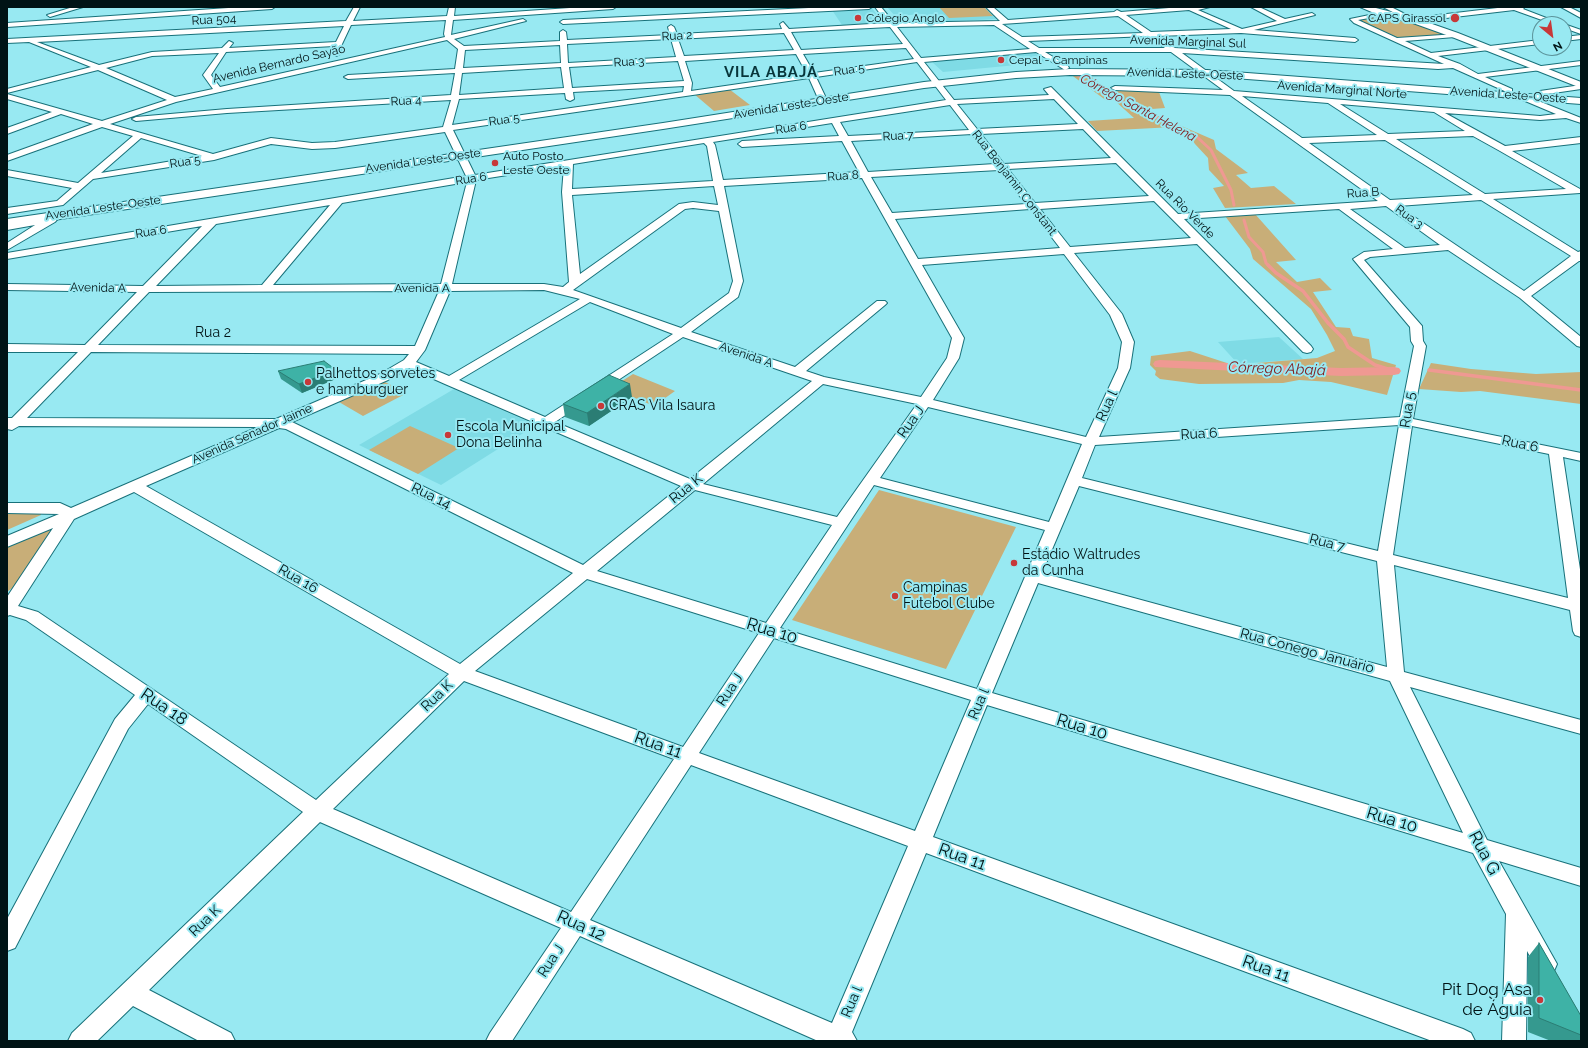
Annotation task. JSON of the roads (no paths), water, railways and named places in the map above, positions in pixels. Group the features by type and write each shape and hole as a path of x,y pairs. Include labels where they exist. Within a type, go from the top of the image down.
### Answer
{"main road":[{"path":"1364,7 1385,11 1455,35 1581,86"},
{"name":"Avenida Leste-Oeste","path":"461,152 821,96 934,81 1065,68 1204,71 1581,96"},
{"name":"Avenida Leste-Oeste","path":"7,216 56,212 934,81 1016,75 1070,72 1204,71 1581,101"},
{"name":"Avenida Leste-Oeste","path":"7,223 56,212"}],"street":[{"path":"7,26 80,7"},
{"path":"165,14 169,7"},
{"path":"16,24 272,7"},
{"path":"340,62 335,59 338,44 350,24 357,7"},
{"path":"452,7 447,34 449,38 462,48 455,98 447,128 461,152 472,179"},
{"path":"572,110 565,66 562,9 613,7"},
{"path":"666,7 673,37 688,83 688,93"},
{"path":"562,22 775,9 869,7"},
{"name":"Rua Benjamin Constant","path":"878,7 1116,314 1128,342 1124,368"},
{"path":"989,7 1006,22"},
{"name":"Rua 3","path":"1110,7 1204,71 1233,94 1392,204 1450,247 1524,296 1581,343"},
{"name":"Rua 2","path":"462,48 893,25 995,23 1207,7"},
{"path":"1254,7 1283,21"},
{"path":"1513,7 1537,16"},
{"path":"1412,20 1522,7"},
{"path":"1564,7 1581,16"},
{"path":"218,90 207,75 256,8"},
{"path":"1188,8 1239,34 1283,21 1312,15"},
{"name":"Avenida Bernardo Sayão","path":"7,158 99,124 129,118 174,100 449,38 562,9"},
{"path":"775,9 812,76 821,96"},
{"path":"1385,11 1354,19 1356,22 1457,66 1509,91"},
{"path":"54,22 62,12"},
{"name":"Rua 504","path":"7,41 450,18 536,15"},
{"path":"995,23 1065,68"},
{"path":"1022,39 1239,34 1356,40"},
{"path":"1398,40 1455,35"},
{"path":"28,40 97,67 174,100"},
{"path":"1431,55 1532,43"},
{"path":"7,91 152,54 338,44"},
{"name":"Rua 3","path":"348,77 909,46"},
{"name":"Avenida Marginal Sul","path":"919,60 1038,50 1172,50 1240,52 1438,67 1457,66"},
{"name":"Rua 5","path":"91,177 214,157 271,141 312,146 335,145 919,60"},
{"path":"1478,76 1581,63"},
{"name":"Rua 4","path":"129,118 688,83"},
{"path":"1540,93 1581,86"},
{"name":"Rua Rio Verde","path":"1046,87 1307,349"},
{"name":"Avenida Marginal Norte","path":"1115,88 1233,94 1540,118 1566,115"},
{"path":"1521,96 1581,121"},
{"name":"Rua 6","path":"7,256 569,162 709,143 952,102 1055,97"},
{"path":"9,98 214,157"},
{"path":"1329,101 1580,256 1524,296"},
{"path":"1434,109 1579,192"},
{"path":"7,131 60,112"},
{"path":"111,127 129,118"},
{"path":"835,121 916,262 1199,241"},
{"name":"Rua 7","path":"709,143 846,139 1084,126"},
{"path":"1301,141 1474,133"},
{"path":"7,247 56,212 79,186 138,136"},
{"path":"1503,149 1581,140"},
{"path":"546,422 682,333 734,295 738,281 719,183 709,143"},
{"name":"Rua 8","path":"567,192 1118,160"},
{"path":"569,162 567,192 571,287"},
{"path":"7,173 79,186"},
{"name":"Avenida Senador Jaime","path":"7,542 384,377 408,363 419,350 446,288 472,179"},
{"name":"Rua B","path":"1175,217 1579,192"},
{"path":"889,216 1156,198"},
{"path":"266,287 339,200"},
{"path":"571,287 682,206 693,205 724,209"},
{"path":"1342,207 1401,250"},
{"name":"Avenida Leste-Oeste","path":"7,211 56,212"},
{"path":"7,227 56,212"},
{"path":"10,425 89,348 212,222"},
{"name":"Rua 5","path":"1396,675 1385,558 1406,421 1420,346 1417,341 1416,326 1358,259 1368,254 1450,247"},
{"name":"Rua J","path":"498,1041 841,523 925,402 953,358 958,338 916,262"},
{"name":"Avenida A","path":"7,287 147,289 266,287 571,287 589,298 682,333 821,380"},
{"path":"449,381 589,298"},
{"path":"797,372 881,304"},
{"name":"Rua 2","path":"7,348 419,350"},
{"path":"408,363 691,485 841,523"},
{"name":"Rua l","path":"839,1040 920,841 1090,442 1124,368"},
{"name":"Rua 6","path":"821,380 925,402 1090,442 1112,439 1406,421 1581,457"},
{"name":"Rua K","path":"80,1041 461,673 821,380"},
{"path":"10,425 275,424"},
{"name":"Rua 14","path":"275,424 290,426 584,572"},
{"path":"1555,451 1579,606 1581,631"},
{"path":"871,480 1054,528"},
{"name":"Rua 7","path":"1074,480 1579,606"},
{"name":"Rua 16","path":"134,486 461,673"},
{"path":"7,508 60,508 69,514 7,608"},
{"name":"Rua 10","path":"584,572 982,697 1581,877"},
{"name":"Rua Conego Januário","path":"1033,576 1581,727"},
{"name":"Rua 18","path":"7,608 32,616 145,695 318,812"},
{"name":"Rua 11","path":"461,673 1463,1041"},
{"name":"Rua G","path":"1396,675 1480,846 1555,979"},
{"path":"7,941 121,724 145,695"},
{"name":"Rua 12","path":"318,812 839,1040"},
{"path":"1514,1041 1517,912"},
{"path":"131,992 223,1041"}],"waterway":[{"name":"Córrego Santa Helena","path":"1075,74 1097,89 1153,116"},
{"name":"Córrego Santa Helena","path":"1151,115 1197,137 1211,150 1231,190 1234,205"},
{"name":"Córrego Santa Helena","path":"1244,220 1249,237 1263,252 1266,263 1276,273 1303,291 1328,323 1344,339 1348,347 1375,365 1394,371"},
{"name":"Córrego Abajá","path":"1160,364 1341,372 1394,371"},
{"name":"Córrego Santa Helena","path":"1429,370 1581,390"}],"place":[{"name":"Cólegio Anglo","path":"858,18"},
{"name":"CAPS Girassol","path":"1455,18"},
{"name":"Cepal - Campinas","path":"1001,60"},
{"name":"Auto Posto Leste Oeste","path":"495,163"},
{"name":"Palhettos sorvetes e hamburguer","path":"308,382"},
{"name":"CRAS Vila Isaura","path":"601,406"},
{"name":"Escola Municipal Dona Belinha","path":"448,435"},
{"name":"Estádio Waltrudes da Cunha","path":"1014,563"},
{"name":"Campinas Futebol Clube","path":"895,596"},
{"name":"Pit Dog Asa de Águia","path":"1540,1000"}],"district":[{"name":"VILA ABAJÁ","path":"771,72"}]}
